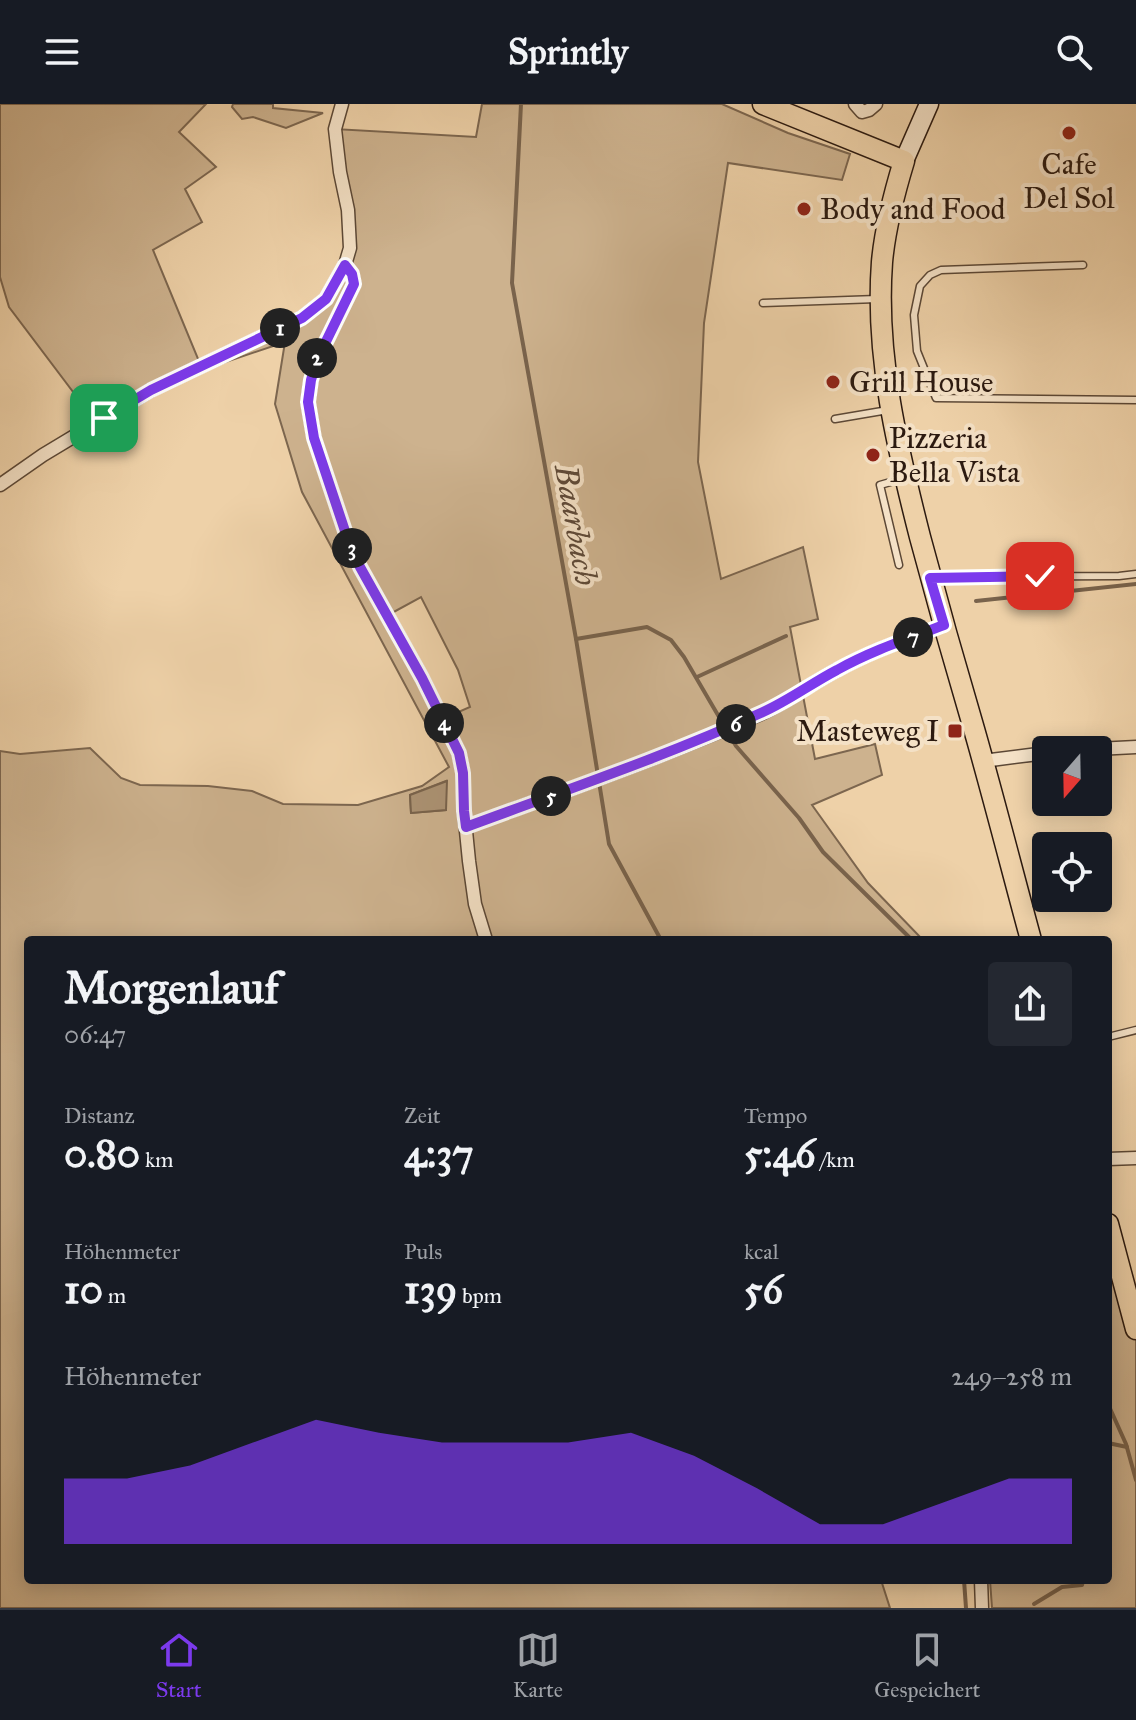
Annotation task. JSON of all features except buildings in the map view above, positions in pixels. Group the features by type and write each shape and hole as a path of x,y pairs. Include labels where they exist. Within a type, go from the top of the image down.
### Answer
{"main road":[{"path":"763,104 904,161"},
{"path":"929,104 904,161 888,222 882,261 881,299 885,362 905,478 930,578 1030,936"},
{"path":"1112,1239 1136,1329"}],"street":[{"path":"0,485 43,455 151,390 302,318 326,299 345,265 350,248 348,210 335,129 342,104"},
{"path":"855,104 862,112 876,104"},
{"path":"345,265 352,274 354,284 317,360 311,380 308,402 314,438 360,567 422,678 459,753 475,904 485,936"},
{"path":"466,827 767,711 871,652 944,625"},
{"path":"1112,748 1136,747"},
{"path":"983,761 1032,755"},
{"path":"1112,1159 1136,1158"},
{"path":"981,1584 982,1608"}],"lane":[{"path":"1083,265 941,270 930,275 920,286 914,315 917,351 931,387 936,398 1136,400"},
{"path":"763,303 881,299"},
{"path":"835,419 891,410"},
{"path":"899,565 880,485 905,478"},
{"path":"930,578 1136,574"},
{"path":"1112,1036 1136,1030"}],"shaded area":[{"path":"0,104 206,104 179,132 216,167 185,189 202,222 153,250 201,366 95,421 9,307 0,277"},
{"path":"233,104 273,104 273,108 323,113 286,128 253,117 242,119 232,107"},
{"path":"482,104 722,104 788,133 850,154 842,180 728,163 704,323 698,462 721,579 803,547 818,619 790,627 815,759 875,744 882,775 812,805 868,883 919,936 24,936 24,1584 882,1584 890,1608 0,1608 0,751 20,754 90,748 121,778 140,785 208,786 252,791 283,804 358,805 422,786 449,767 302,492 275,404 285,342 199,371 303,322 329,303 346,271 350,286 325,333 308,383 305,406 311,441 341,536 456,756 461,823 468,872 472,871 465,773 461,750 447,717 470,707 458,670 421,597 390,614 350,534 346,534 314,438 308,402 311,380 317,360 354,284 352,274 345,265 349,220 335,129 476,137","holes":["446,781 446,810 411,813 410,795"]},
{"path":"447,781 446,810 411,813 410,795"},
{"path":"1112,1252 1136,1315 1136,1608 992,1608 990,1584 1112,1584"}],"waterway":[{"name":"Baarbach","path":"521,104 512,283 576,639 609,844 659,936"},
{"path":"976,601 1136,584"},
{"path":"576,639 647,627 671,640 736,746 799,818 823,852 908,936"},
{"path":"697,677 786,636"},
{"path":"1112,1413 1126,1444 1136,1480"},
{"path":"1112,1444 1127,1447"},
{"name":"Baarbach","path":"964,1584 966,1608"},
{"path":"1034,1604 1062,1587 1082,1584"}],"place":[{"name":"Cafe Del Sol","path":"1069,133"},
{"name":"Body and Food","path":"804,209"},
{"name":"Grill House","path":"833,382"},
{"name":"Pizzeria Bella Vista","path":"873,455"},
{"name":"Masteweg I","path":"955,731"}],"route":[{"path":"104,418 151,390 302,318 326,299 345,265 352,274 354,284 329,333 311,380 308,402 314,438 360,567 422,678 459,753 466,827 730,727 767,711 871,652 944,625 930,578 1040,576"}]}
